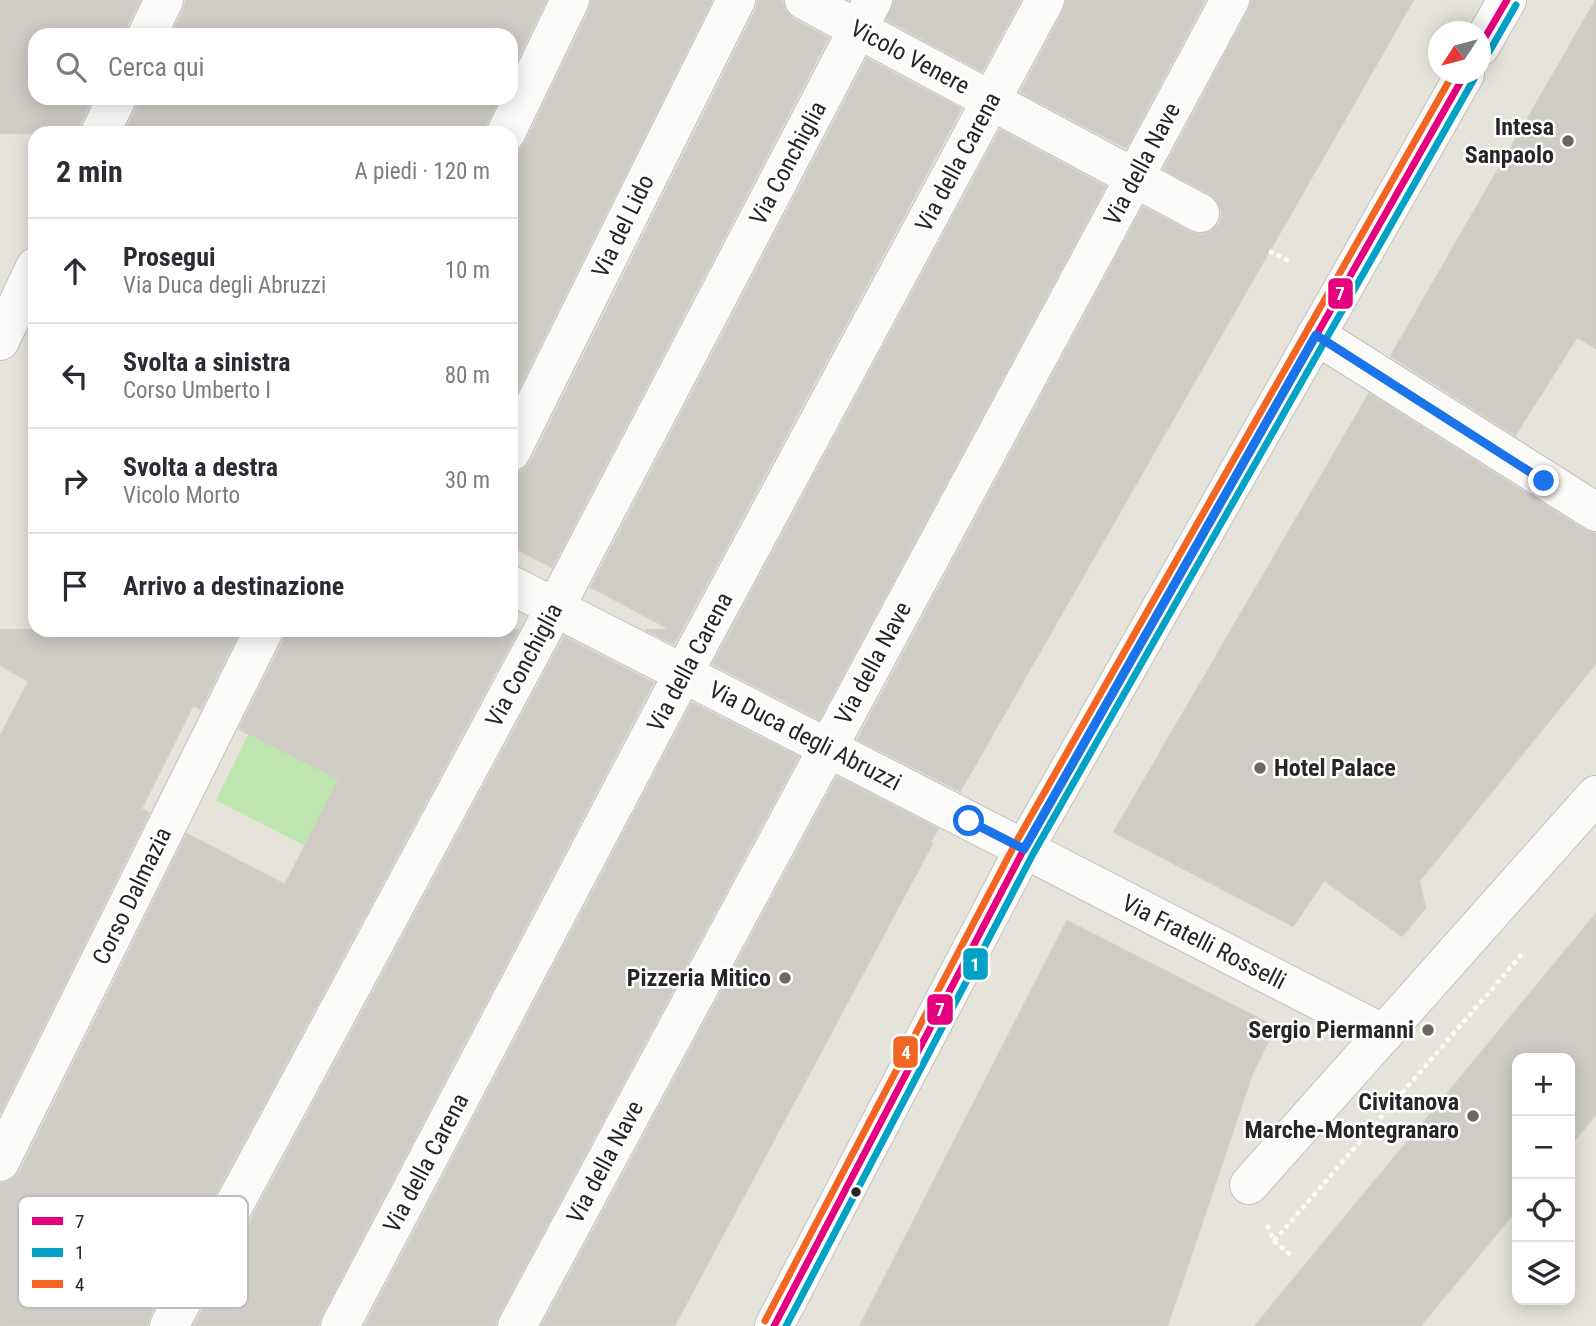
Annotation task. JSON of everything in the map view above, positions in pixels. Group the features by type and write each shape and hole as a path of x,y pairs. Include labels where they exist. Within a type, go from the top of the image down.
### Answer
{"street":[{"path":"150,28 164,0"},
{"path":"509,126 570,0"},
{"name":"Via del Lido","path":"518,438 736,0"},
{"name":"Vicolo Venere","path":"804,0 865,15 989,105 1200,213"},
{"name":"Via della Carena","path":"341,1326 684,673 1045,0"},
{"name":"Via della Nave","path":"517,1326 1230,0"},
{"path":"1491,28 1507,0"},
{"name":"Via Conchiglia","path":"239,1196 555,607 865,15"},
{"path":"774,1326 1024,849 1459,84"},
{"path":"103,126 114,105"},
{"path":"11,332 28,286"},
{"path":"1316,335 1596,512"},
{"name":"Via Duca degli Abruzzi","path":"518,588 1024,849"},
{"name":"Corso Dalmazia","path":"0,1162 261,637"},
{"path":"1249,1185 1596,795"},
{"name":"Via Fratelli Rosselli","path":"1024,849 1384,1034"},
{"name":"Via Conchiglia","path":"169,1326 179,1308"}],"path":[{"path":"1269,251 1289,261"},
{"path":"1292,1256 1274,1241 1523,953"}],"green space":[{"path":"249,733 339,779 305,846 216,800"}],"building":[{"path":"0,0 140,0 126,28 28,28 28,105 89,105 79,126 28,126 28,133 0,133"},
{"path":"186,0 546,0 518,58 518,28 175,28"},
{"path":"592,0 712,0 518,389 518,151 526,142"},
{"path":"758,0 782,0 785,11 793,19 828,38 552,567 518,550 518,472 531,462 756,10"},
{"path":"895,0 1020,0 982,71 887,20"},
{"path":"1067,0 1205,0 1126,148 1021,92"},
{"path":"1252,0 1413,0 960,791 858,739 1143,207 1200,235 1211,232 1220,223 1222,212 1218,201 1164,169"},
{"path":"1596,0 1596,348 1577,337 1515,435 1391,356"},
{"path":"867,59 961,109 674,644 646,630 672,630 591,587"},
{"path":"138,105 496,105 486,126 128,126"},
{"path":"1000,130 1105,187 819,719 713,664"},
{"path":"1369,394 1584,530 1596,534 1596,663 1419,881 1425,908 1402,936 1324,880 1293,926 1114,832"},
{"path":"0,630 28,630 28,637 236,637 200,709 193,705 141,809 149,813 0,1113 0,737 29,681 0,665"},
{"path":"285,637 514,637 214,1196 18,1196 18,1308 154,1308 147,1326 0,1326 0,1184 11,1181 20,1172 187,834 285,885 339,779 239,729"},
{"path":"564,637 653,683 318,1326 194,1326 204,1308 248,1308 248,1225"},
{"path":"692,703 798,757 495,1326 365,1326"},
{"path":"837,777 938,829 674,1326 542,1326"},
{"name":"Civitanova Marche-Montegranaro","path":"1596,914 1596,1114 1575,1140 1575,1053 1512,1053 1512,1215 1420,1326 1255,1326"},
{"path":"1067,921 1275,1027 1252,1074 1167,1326 860,1326"}],"transit line":[{"name":"7","path":"1491,27 1507,0"},
{"name":"1","path":"1491,49 1516,5"},
{"name":"4","path":"765,1321 1015,844 1447,84"},
{"name":"7","path":"774,1326 1024,849 1459,84"},
{"name":"1","path":"786,1326 1033,854 1471,84"}],"place":[{"name":"Intesa Sanpaolo","path":"1568,141"},
{"name":"Hotel Palace","path":"1260,768"},
{"name":"Pizzeria Mitico","path":"785,978"},
{"name":"Sergio Piermanni","path":"1428,1030"},
{"name":"Civitanova Marche-Montegranaro","path":"1473,1116"}],"route":[{"path":"969,821 1024,849 1316,335 1544,481"}]}
